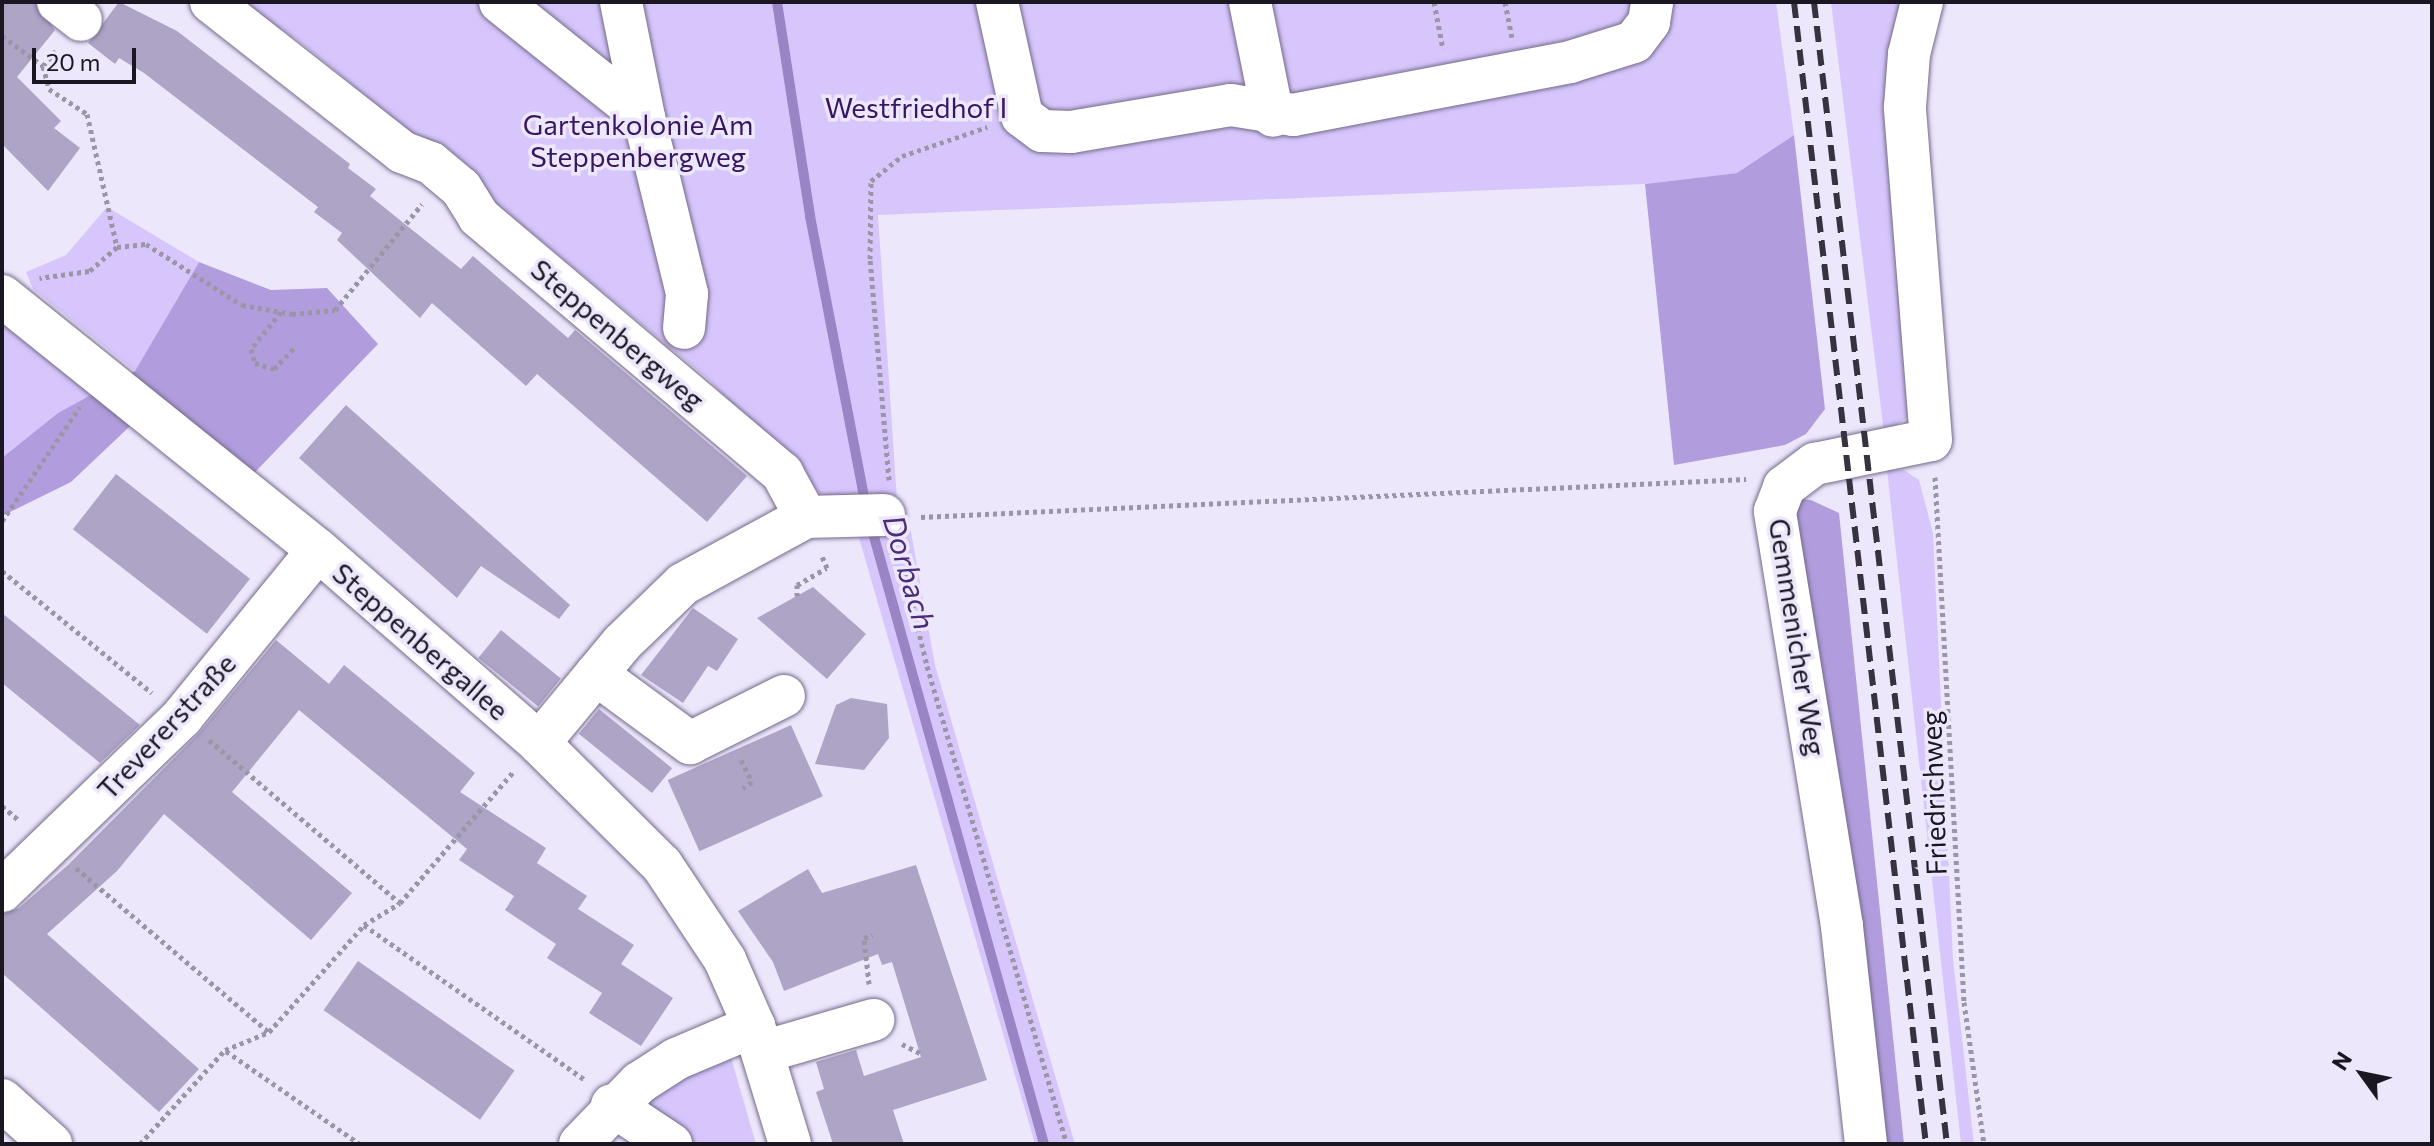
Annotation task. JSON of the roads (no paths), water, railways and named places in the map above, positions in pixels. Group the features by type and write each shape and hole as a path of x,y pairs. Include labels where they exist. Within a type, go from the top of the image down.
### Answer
{"street":[{"name":"Steppenbergweg","path":"211,2 402,152 431,163 461,188 479,217 782,473 823,515"},
{"path":"500,2 644,117"},
{"path":"621,2 644,117 687,294 684,328"},
{"path":"997,2 1022,116 1042,131 1071,132 1231,105 1273,116 1611,52 1634,42 1649,22 1652,2"},
{"path":"1250,2 1273,116"},
{"name":"Gemmenicher Weg","path":"1866,1144 1840,910 1775,511 1784,487 1815,464 1931,440 1905,107 1922,2"},
{"name":"Steppenbergallee","path":"16,288 539,743 662,865 725,960 758,1039 790,1144"},
{"path":"539,743 596,674 683,584 823,515 888,514"},
{"name":"Trevererstraße","path":"2,891 51,847 182,717 318,550"},
{"path":"596,674 690,743 784,696"},
{"path":"580,1144 614,1103 676,1059 758,1039 873,1020"},
{"path":"2,1100 51,1144"},
{"path":"614,1103 671,1144"}],"waterway":[{"name":"Dorbach","path":"777,2 810,216 866,506"},
{"name":"Dorbach","path":"871,526 1044,1144"}],"railway":[{"path":"1794,2 1926,1144"},
{"path":"1814,2 1947,1144"}],"park label":[{"name":"Westfriedhof I","path":"916,107"},
{"name":"Gartenkolonie Am Steppenbergweg","path":"638,140"}]}
